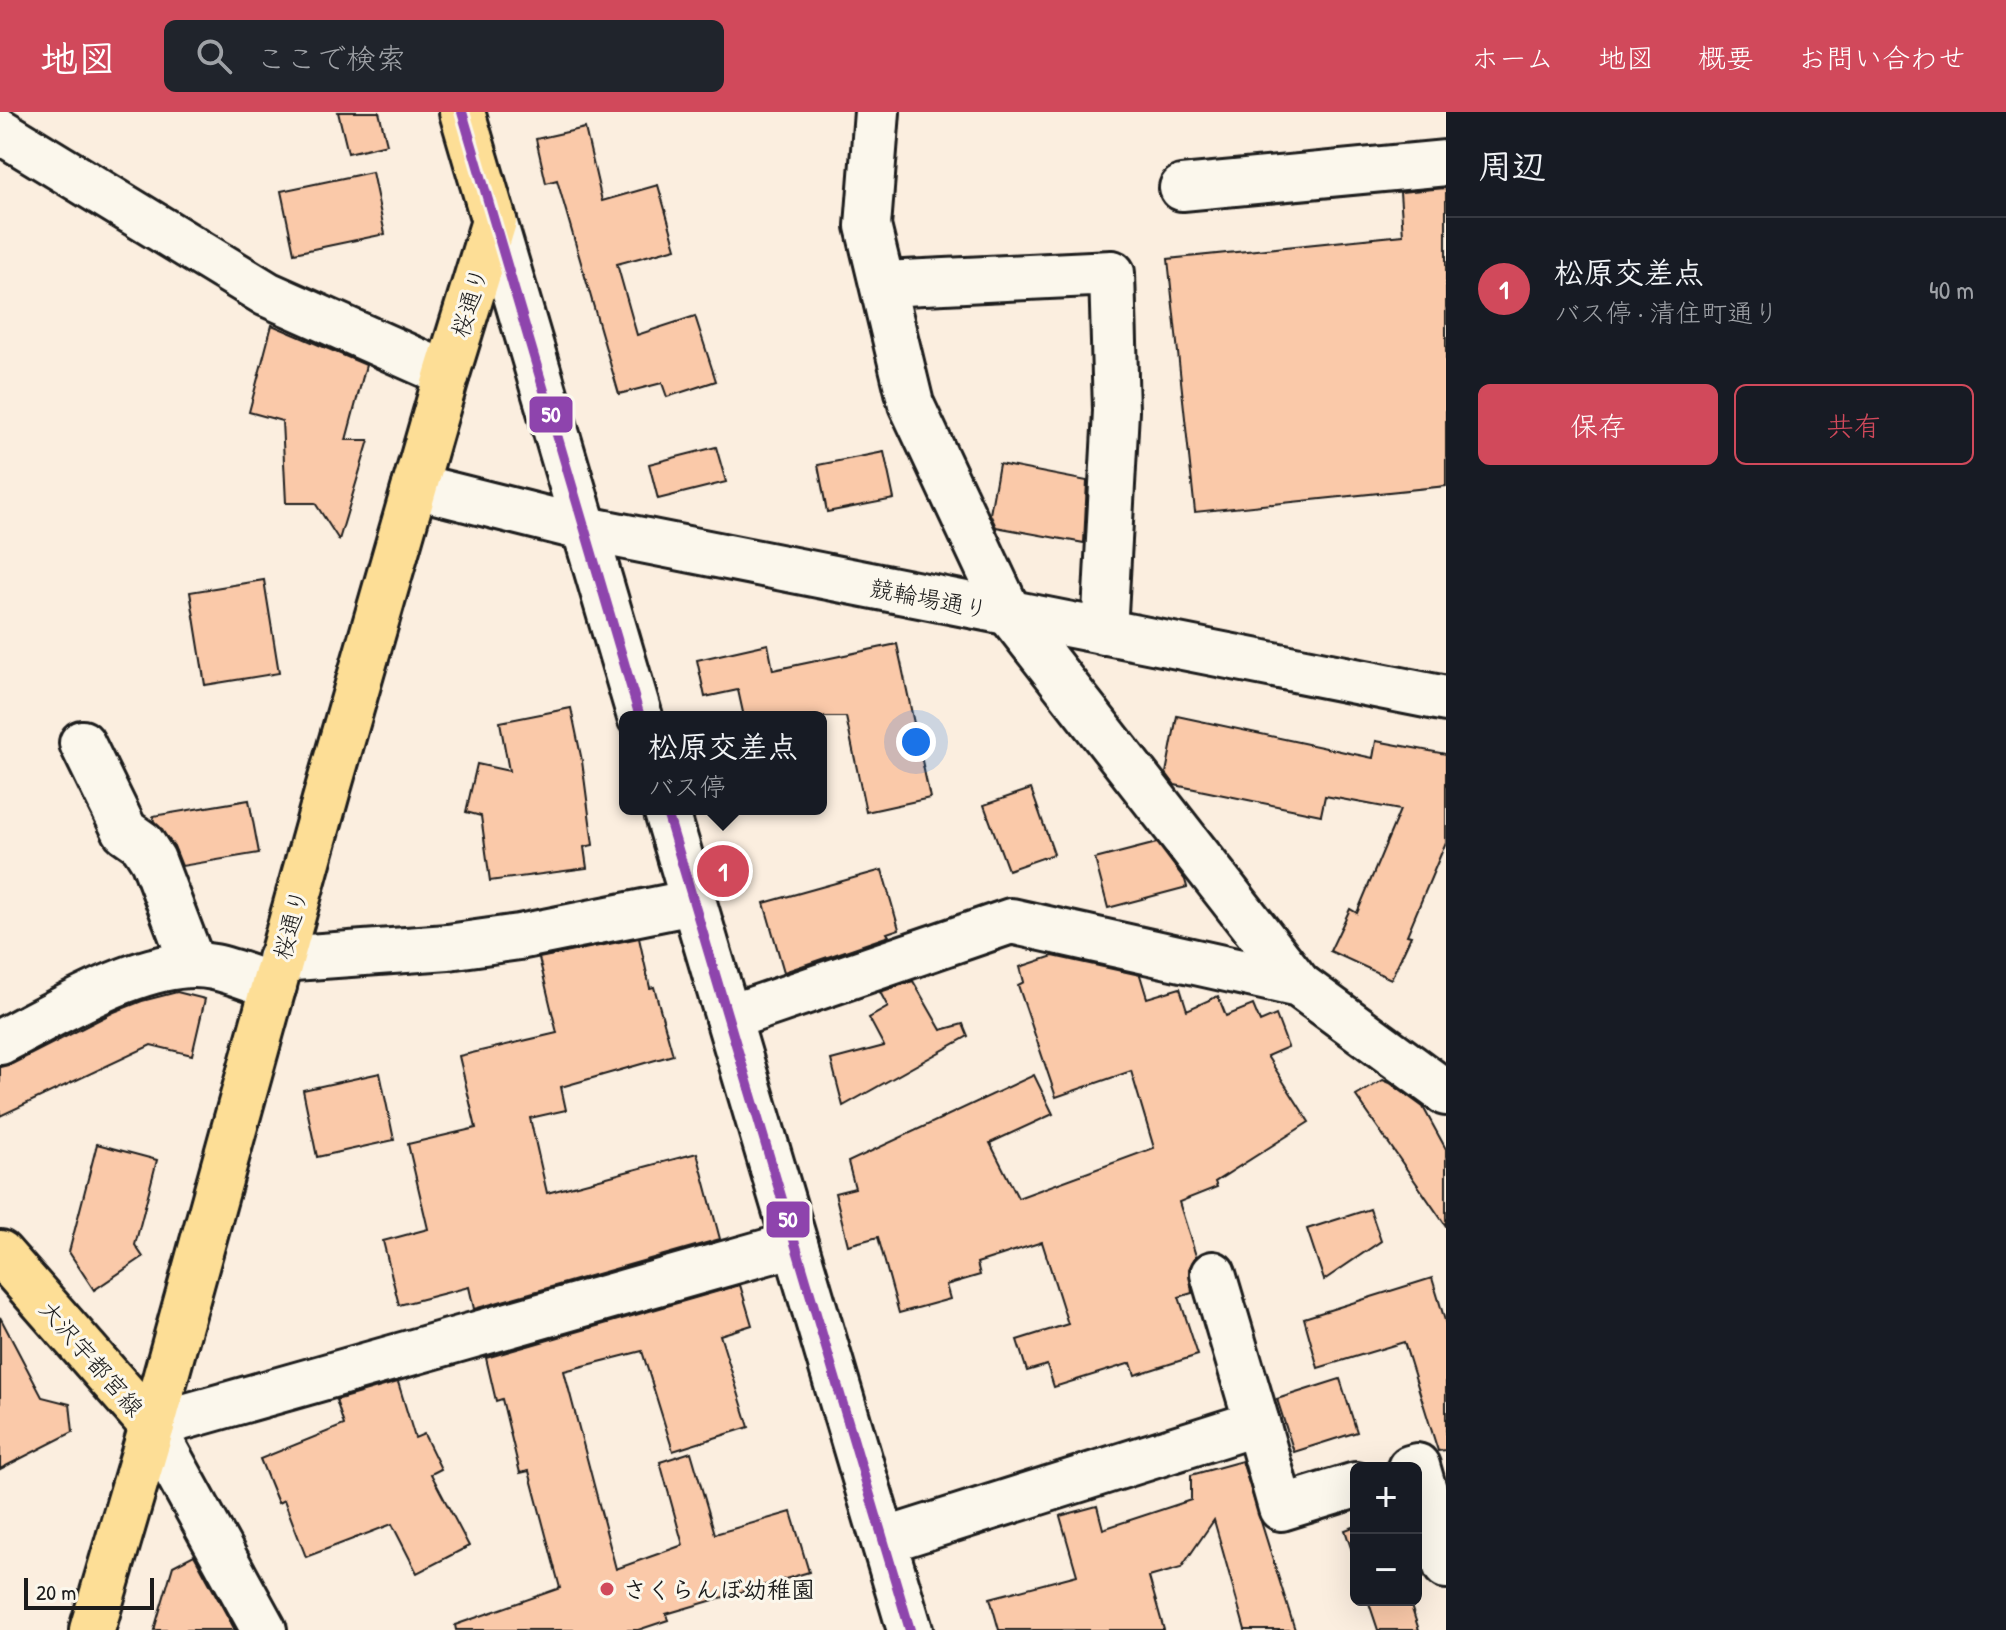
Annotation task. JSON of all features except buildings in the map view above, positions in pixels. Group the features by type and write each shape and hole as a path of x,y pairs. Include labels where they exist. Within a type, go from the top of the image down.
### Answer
{"main road":[{"path":"462,112 494,221"},
{"name":"桜通り","path":"92,1630 415,486 494,221"},
{"name":"大沢宇都宮線","path":"0,1253 152,1426"}],"street":[{"path":"877,112 868,226 911,404 1009,613 1299,985 1446,1093"},
{"path":"0,131 267,294 447,374"},
{"path":"1182,188 1446,163"},
{"path":"494,221 638,711"},
{"path":"883,284 1112,273 1116,411 1104,632"},
{"name":"競輪場通り","path":"415,486 586,529 1446,699"},
{"path":"82,743 125,831 142,843 153,860 193,965"},
{"path":"668,815 910,1630"},
{"path":"0,1042 110,986 157,970 193,965 277,972 519,937 693,902"},
{"path":"728,1018 1011,921 1299,985"},
{"path":"264,1630 152,1426 795,1244"},
{"path":"1213,1274 1281,1508 1350,1487"},
{"path":"884,1541 1257,1423"},
{"path":"1422,1483 1446,1566"}],"transit line":[{"name":"50","path":"462,112 638,711"},
{"name":"50","path":"668,815 910,1630"}],"place":[{"name":"松原交差点","path":"723,871"},
{"name":"さくらんぼ幼稚園","path":"607,1589"}]}
